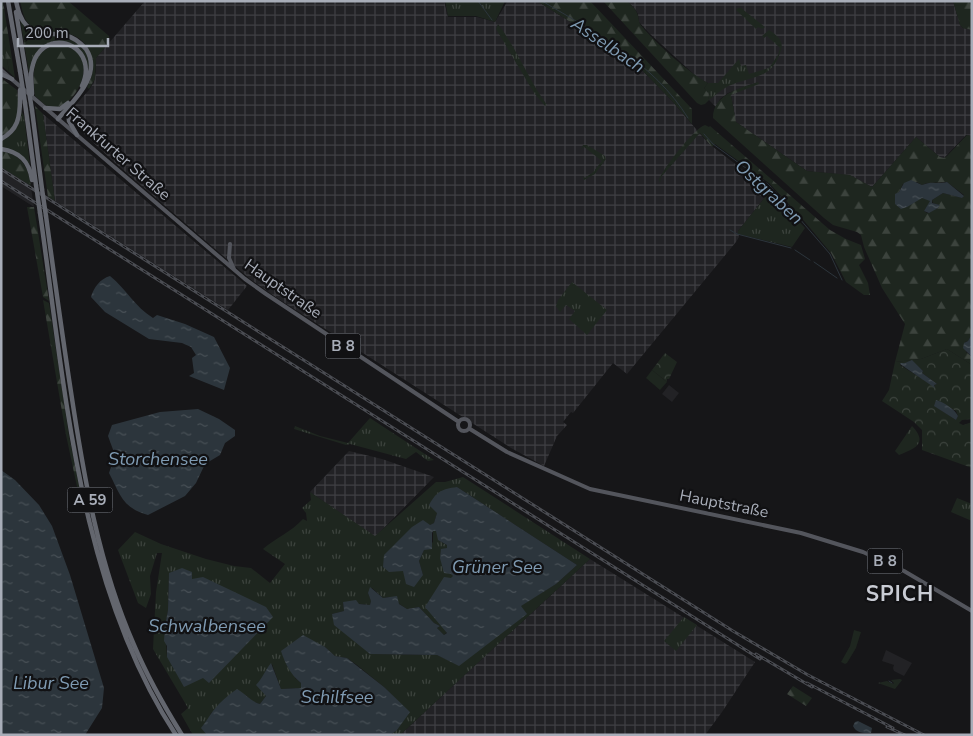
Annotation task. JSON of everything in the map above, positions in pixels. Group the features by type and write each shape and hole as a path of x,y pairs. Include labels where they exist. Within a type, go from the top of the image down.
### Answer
{"highway":[{"name":"A 59","path":"8,1 32,110 79,445 91,505 105,562 133,644 161,701 182,735"},
{"name":"A 59","path":"15,1 23,72 23,101 35,185 74,447 93,536 108,590 128,645 157,703 176,735"},
{"path":"15,1 26,25 48,34 69,36 77,40 88,52 91,66 89,79 85,87 57,118"},
{"path":"32,110 31,74 33,62 37,54 49,45 66,44 78,49 86,63 86,72 81,87 68,105 60,109 45,108"},
{"path":"1,74 12,79"},
{"path":"1,139 15,130 23,101"},
{"path":"68,105 69,121 77,135"},
{"name":"A 59","path":"1,149 13,151 24,159 31,170 35,185"}],"main road":[{"name":"Frankfurter Straße","path":"1,70 219,257"},
{"path":"230,244 229,258 235,271"},
{"name":"Hauptstraße","path":"219,257 266,294 459,422"},
{"name":"Hauptstraße","path":"459,422 464,419 468,420 470,429"},
{"name":"Hauptstraße","path":"459,422 458,428 461,431 470,429"},
{"name":"Hauptstraße","path":"470,429 507,452 590,489 808,534 868,554 904,571 972,611"}],"shaded area":[{"path":"145,1 444,1 448,17 477,17 495,22 507,2 537,1 634,62 672,101 708,143 770,191 738,231 739,237 736,242 627,374 613,363 573,413 571,412 563,422 567,425 557,436 544,466 511,448 250,279 114,162 79,129 72,120 72,109 94,82 96,58"},
{"path":"627,1 953,1 960,25 963,28 972,30 972,136 966,135 944,158 940,157 916,137 872,187 849,175 807,171 736,122 731,95 758,82 728,93 720,99 716,107 709,100 708,83 698,78 649,33 639,22 635,9"},
{"path":"43,114 247,286 228,310 55,201"},
{"path":"1,168 31,187 34,207 1,186"},
{"path":"669,385 679,393 672,402 662,394"},
{"path":"349,451 382,459 434,477 375,537 310,492"},
{"path":"590,559 755,662 705,735 400,735"},
{"path":"886,650 912,663 904,676 894,671 894,665 882,661"}],"green space":[{"path":"1,1 3,1 15,78 9,72 1,21"},
{"path":"20,1 68,1 109,36 109,43 96,58 95,79 89,89 87,87 91,79 93,67 85,44 77,37 69,34 42,31 34,28 26,21"},
{"path":"445,1 505,1 495,22 476,16 448,16"},
{"path":"537,1 590,1 692,109 692,124 634,62"},
{"path":"603,1 627,1 638,14 640,24 653,39 682,65 708,83 704,88 708,93 709,100 701,105 697,103"},
{"path":"953,1 972,1 972,30 963,28 960,25"},
{"path":"741,8 765,27 762,29 758,27 756,29 736,10"},
{"path":"20,18 31,30 71,39 83,47 89,61 89,71 81,51 71,46 49,44 29,73"},
{"path":"498,24 547,105 545,106 534,93 496,29"},
{"path":"769,30 778,37 782,44 781,50 773,66 762,75 728,86 709,100 708,93 704,88 708,83 718,83 739,59 741,66 746,65 749,74 769,68 778,55 780,48 767,36 764,38 762,36"},
{"path":"3,31 9,72 1,65 1,32"},
{"path":"59,45 74,49 82,57 84,69 82,81 76,93 67,102 57,107 47,106 35,96 34,71 43,51"},
{"path":"1,78 17,90 18,116 11,130 1,137"},
{"path":"758,82 759,84 731,95 736,122 807,171 850,175 872,187 916,137 940,157 944,158 967,135 972,136 972,334 968,341 965,342 966,352 972,357 972,365 947,349 921,359 895,362 905,324 882,288 864,247 861,235 833,225 824,218 713,118 714,110 722,98 729,93","holes":["917,182 922,185 947,182 964,195 962,198 943,193 932,200 933,203 939,205 938,208 927,213 924,211 930,202 929,199 895,200 895,195 903,184"]},
{"path":"35,106 43,114 55,201 48,197"},
{"path":"22,112 30,165 20,154 1,148 1,141 15,130"},
{"path":"705,125 710,126 830,230 861,245 865,259 859,265 868,283 870,295 864,295 846,282 831,253 769,183 715,144 712,147 700,133 661,177 660,183 659,179 673,158 694,133"},
{"path":"583,145 587,145 605,156 606,159 595,174 584,180 583,176 585,178 593,172 602,161 584,147 581,149"},
{"path":"1,151 14,155 23,162 31,186 1,167"},
{"path":"770,191 805,228 792,247 738,234 738,231"},
{"path":"27,207 34,207 49,301 43,297"},
{"path":"572,282 607,310 587,335 569,319 575,311 566,305 560,312 556,306 558,300"},
{"path":"43,300 49,303 69,436 81,496 79,496 66,435"},
{"path":"947,349 972,365 972,419 962,420 959,423 963,425 972,422 972,468 922,450 922,430 914,422 882,401 889,390 895,362 921,359","holes":["912,361 923,371 922,373 937,384 934,385 935,387 900,365 901,363","939,401 956,411 958,416 956,420 935,406"]},
{"path":"665,353 677,362 667,382 652,370"},
{"path":"652,370 667,382 660,390 646,378"},
{"path":"370,418 434,460 428,461 416,452 406,459 350,444 346,445 294,429 295,426 320,436 348,443"},
{"path":"912,426 919,437 918,445 899,455 895,451"},
{"path":"463,477 590,559 400,735 390,735 397,730 409,712 384,687 357,665 347,658 335,656 325,647 295,678 301,683 301,688 281,689 272,664 264,675 263,682 266,696 260,704 251,701 246,695 211,713 202,728 207,735 193,735 181,714 188,708 153,649 156,592 162,553 157,553 150,576 151,594 146,608 138,603 118,550 135,532 161,544 206,559 251,568 270,583 285,564 263,549 294,528 303,519 307,521 306,513 302,508 311,500 310,492 375,536 436,482 445,482","holes":["457,487 577,565 556,584 520,606 526,613 459,665 437,655 370,654 332,614 344,611 343,602 370,605 371,601 368,593 372,588 383,598 389,597 407,609 419,607 434,623 440,626 437,628 444,635 447,632 453,576 442,561 441,550 447,548 447,545 441,542 437,531 433,531 433,542 424,550 419,561 423,575 403,571 430,525 434,523 437,513","169,573 192,580 198,579 167,657 165,626 168,610"]},
{"path":"957,498 972,504 972,521 951,512"},
{"path":"684,617 697,625 676,651 664,641"},
{"path":"854,630 861,632 856,648 845,664 841,662 850,646"},
{"path":"891,680 902,680 895,689 878,683 887,681 893,684"},
{"path":"793,686 812,698 806,706 787,694"}],"water":[{"path":"911,180 922,185 947,182 964,196 962,198 943,193 932,200 932,203 940,205 929,213 924,211 930,201 922,198 901,209 895,204 895,194 899,192 904,183"},
{"path":"110,276 141,309 153,318 157,315 185,324 214,337 230,368 224,390 189,376 194,373 192,358 196,355 191,347 182,343 149,339 105,312 91,297 98,284"},
{"path":"972,334 972,357 963,348 964,343 968,341"},
{"path":"912,360 923,371 922,373 937,384 934,385 935,388 900,364"},
{"path":"936,400 954,411 958,416 956,420 934,406"},
{"name":"Storchensee","path":"198,409 219,419 235,430 235,436 225,443 220,455 205,464 196,483 185,496 148,515 132,508 119,494 109,473 115,455 108,436 112,425 160,412"},
{"name":"Libur See","path":"1,470 15,480 39,505 52,526 70,575 104,688 102,708 85,735 1,735"},
{"name":"Grüner See","path":"457,487 577,565 556,584 521,606 527,614 459,666 437,655 370,654 334,625 332,614 344,611 343,602 356,600 359,604 370,605 371,601 368,593 370,587 383,598 397,596 399,604 407,609 419,607 434,623 440,626 437,628 444,635 447,633 425,607 444,577 451,578 453,576 444,573 440,558 441,549 447,548 447,545 438,540 436,531 432,533 432,549 424,550 419,561 423,575 414,587 406,584 403,571 389,572 383,567 384,555 412,527 423,520 430,525 434,523 437,513 429,505 437,494"},
{"name":"Schwalbensee","path":"182,568 192,572 192,579 203,577 266,607 273,617 209,683 203,678 184,687 167,657 167,646 164,641 168,610 169,573"},
{"name":"Schilfsee","path":"303,635 325,647 335,656 347,658 384,687 410,712 397,730 390,735 207,735 201,728 218,705 237,689 260,704 266,696 256,685 271,663 281,689 301,688 301,683 288,668 281,651"},
{"path":"858,721 872,728 871,733 863,733 856,730 853,726"}],"waterway":[{"path":"478,1 492,20"},
{"name":"Asselbach","path":"542,1 583,25 641,65 674,98 688,118"},
{"name":"Ostgraben","path":"704,134 713,144 769,185 830,254 842,280"},
{"path":"730,230 737,234 791,248"},
{"path":"795,250 810,260"},
{"path":"814,262 837,278"}],"railway":[{"path":"1,169 733,631 808,675 924,735"},
{"path":"1,181 760,659"},
{"path":"756,654 812,687"},
{"path":"807,683 893,728"},
{"path":"887,727 905,735"}],"district":[{"name":"SPICH","path":"900,594"}]}
